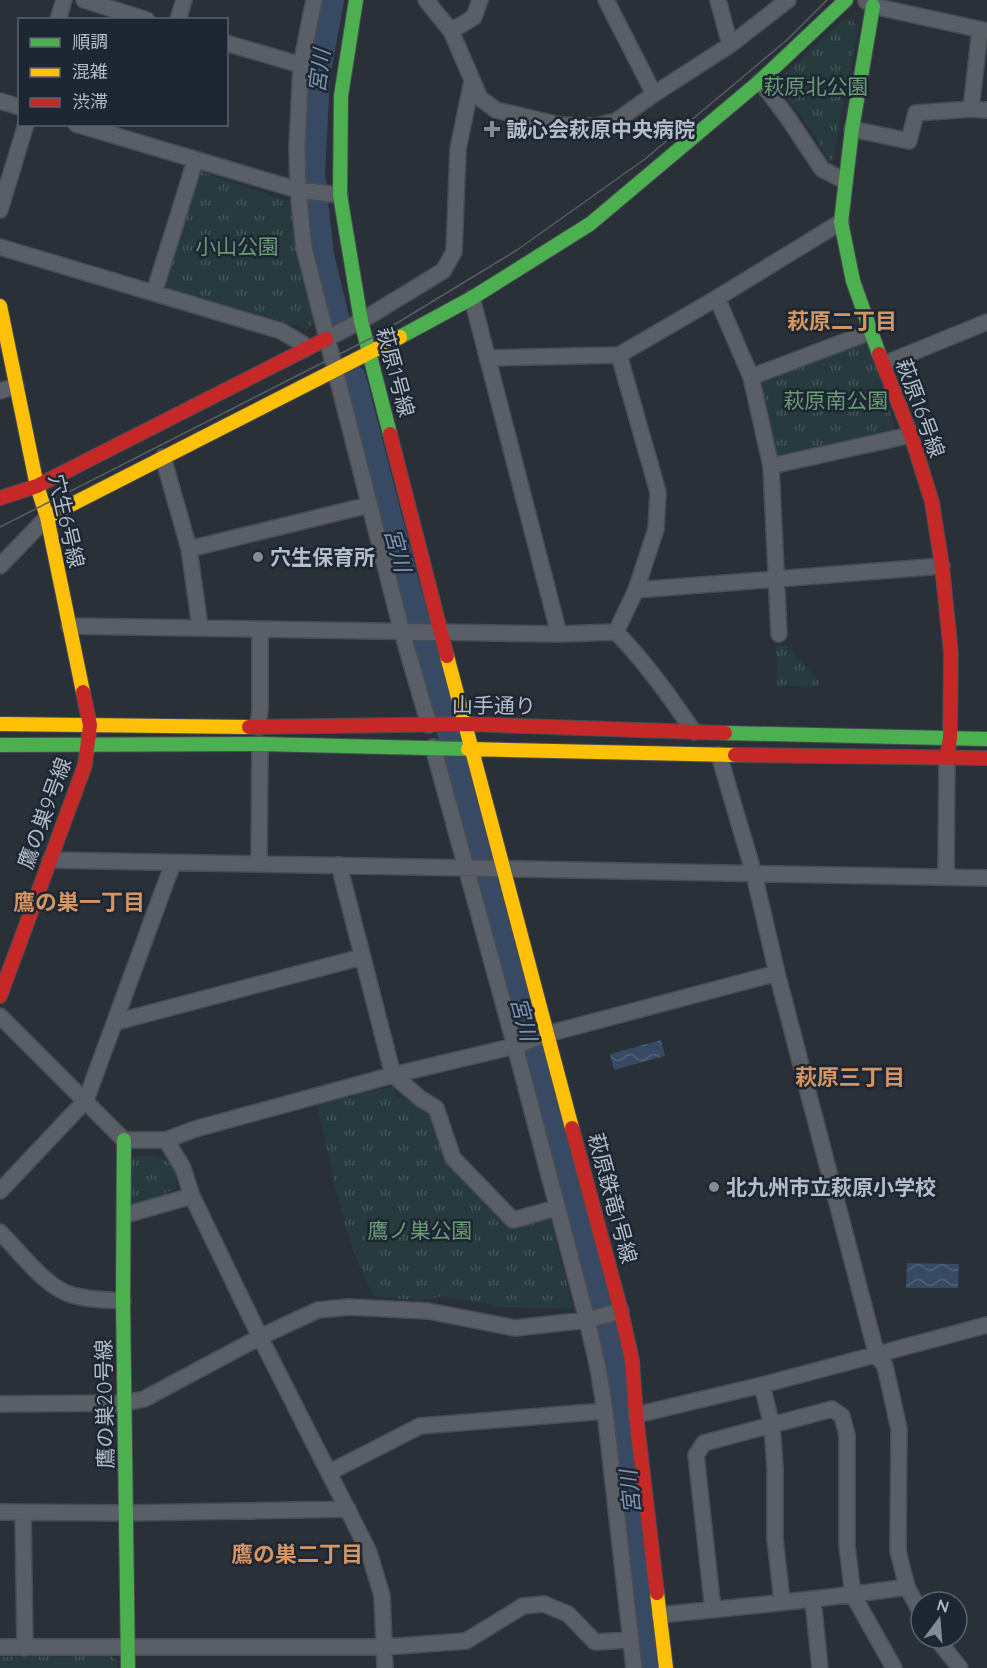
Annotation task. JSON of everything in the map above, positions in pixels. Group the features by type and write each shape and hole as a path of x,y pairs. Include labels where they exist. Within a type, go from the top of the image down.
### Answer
{"street":[{"path":"59,18 64,0"},
{"path":"84,0 141,18"},
{"path":"179,18 184,0"},
{"path":"314,0 302,65 297,147 298,190 304,248 369,505 432,725"},
{"name":"萩原1号線","path":"356,0 341,96 340,195 361,321 469,748"},
{"path":"426,0 451,31 480,98 496,110 560,125 597,126 615,121 730,45 788,0"},
{"path":"451,31 474,17 480,0"},
{"path":"606,0 654,94"},
{"path":"718,0 730,45"},
{"path":"0,566 47,517 370,353 472,298 590,224 760,81 846,0"},
{"path":"869,3 983,31 971,109"},
{"name":"萩原16号線","path":"869,3 841,222 853,281 870,332 911,435 932,502 942,566 951,653 950,738 947,757"},
{"path":"228,44 302,65"},
{"path":"0,498 37,486 326,339 361,321 443,271 454,252 458,149 472,81"},
{"path":"760,81 822,169 845,181"},
{"path":"0,101 18,106"},
{"path":"852,129 909,141 916,113 987,110"},
{"path":"0,210 25,126"},
{"path":"82,126 298,190 340,195"},
{"path":"154,293 195,161"},
{"path":"488,358 619,355 841,222"},
{"path":"0,247 281,332 303,344 305,349"},
{"path":"472,298 559,634"},
{"path":"717,298 751,376 771,466 779,634"},
{"name":"穴生6号線","path":"0,306 90,725 88,745"},
{"path":"884,364 987,322"},
{"path":"751,376 870,332"},
{"path":"616,632 636,590 656,529 658,492 619,355"},
{"path":"0,391 16,386"},
{"path":"771,466 911,435"},
{"path":"163,457 189,549 200,627"},
{"path":"189,549 369,505"},
{"path":"636,590 942,566"},
{"path":"69,626 559,634 616,632 659,682 694,732"},
{"path":"258,727 260,630"},
{"name":"山手通り","path":"0,724 258,727 463,724 694,732 987,738"},
{"path":"259,864 260,744"},
{"name":"山手通り","path":"0,746 260,744 720,755 987,758"},
{"name":"鷹の巣9号線","path":"0,996 84,765 88,745"},
{"path":"437,747 556,1208 605,1316 605,1411 634,1668"},
{"name":"萩原鉄竜1号線","path":"469,748 497,868 544,1036 605,1316 632,1360 636,1415 666,1668"},
{"path":"720,755 754,874 777,973 877,1356 885,1366 899,1429 898,1551 909,1591"},
{"path":"945,877 947,757"},
{"path":"50,860 987,878"},
{"path":"0,1191 86,1100 173,863"},
{"path":"339,865 393,1075 421,1099 436,1108 453,1158 513,1220 556,1208"},
{"path":"116,1022 362,957"},
{"path":"0,1016 124,1140 166,1140 195,1129 393,1075 515,1046 544,1036 777,973"},
{"name":"鷹の巣20号線","path":"124,1140 123,1301 128,1668"},
{"path":"166,1140 183,1168 192,1196 260,1337 369,1552 381,1596 385,1668"},
{"path":"125,1215 192,1196"},
{"path":"0,1232 52,1285 70,1295 123,1301"},
{"path":"0,1404 124,1403 144,1399 260,1337 318,1310 349,1307 428,1311 515,1328 605,1316"},
{"path":"636,1415 877,1356 987,1325"},
{"path":"762,1385 772,1426 775,1468 775,1539 782,1601"},
{"path":"712,1610 696,1455 704,1443 832,1409 842,1416 848,1435 847,1546 853,1595 894,1668"},
{"path":"330,1472 420,1426 605,1411"},
{"path":"0,1512 126,1513 348,1509"},
{"path":"23,1512 25,1648"},
{"path":"659,1615 853,1595 907,1587"},
{"path":"813,1599 820,1668"},
{"path":"0,1647 385,1647 466,1641 523,1606 544,1604 568,1614 595,1642 631,1640"},
{"path":"946,1650 960,1668"}],"green space":[{"name":"萩原北公園","path":"852,20 858,28 833,158 830,163 812,131 774,83 842,21"},
{"name":"小山公園","path":"202,172 293,203 299,251 313,319 312,326 307,329 166,288 163,284 195,176"},
{"name":"萩原南公園","path":"868,341 897,434 776,458 758,380"},
{"path":"776,646 787,646 820,683 816,687 777,685"},
{"name":"鷹ノ巣公園","path":"393,1086 396,1096 429,1107 445,1159 510,1226 551,1219 573,1309 504,1307 443,1296 420,1301 374,1296 354,1253 346,1228 317,1104"},
{"path":"134,1156 157,1157 171,1164 175,1171 176,1189 165,1193 158,1201 131,1208 131,1165"},
{"path":"110,1656 117,1660 117,1668 0,1668 0,1657"}],"water":[{"path":"661,1040 665,1056 614,1070 610,1054"},
{"path":"907,1263 959,1264 958,1288 906,1288"}],"waterway":[{"name":"宮川","path":"331,0 317,76 312,174 321,255 337,321"},
{"name":"宮川","path":"353,378 408,591 447,713 458,780 608,1325 620,1399 648,1668"}],"tram line":[{"path":"0,527 379,334 517,250 645,159 788,39 827,0"}],"traffic: fast":[{"path":"356,0 341,96 340,195 361,321 390,434"},
{"path":"400,337 472,298 590,224 760,81 846,0"},
{"path":"873,6 852,129 841,222 853,281 879,354"},
{"path":"725,733 987,739"},
{"path":"0,745 260,744 468,749"},
{"path":"124,1140 123,1301 128,1668"}],"traffic: slow":[{"path":"0,306 83,692"},
{"path":"47,517 400,337"},
{"path":"447,656 572,1128"},
{"path":"0,724 249,727"},
{"path":"468,749 735,755"},
{"path":"657,1593 666,1668"}],"traffic: jam":[{"path":"0,498 37,486 326,339"},
{"path":"879,354 911,435 932,502 942,566 951,653 948,750"},
{"path":"390,434 447,656"},
{"path":"0,996 85,765 90,725 83,692"},
{"path":"249,727 466,724 725,733"},
{"path":"735,755 987,758"},
{"path":"572,1128 632,1360 636,1415 657,1593"}],"place":[{"name":"誠心会萩原中央病院","path":"492,129"},
{"name":"穴生保育所","path":"258,557"},
{"name":"北九州市立萩原小学校","path":"714,1187"}],"district":[{"name":"萩原二丁目","path":"842,321"},
{"name":"鷹の巣一丁目","path":"79,902"},
{"name":"萩原三丁目","path":"850,1077"},
{"name":"鷹の巣二丁目","path":"297,1554"}]}
